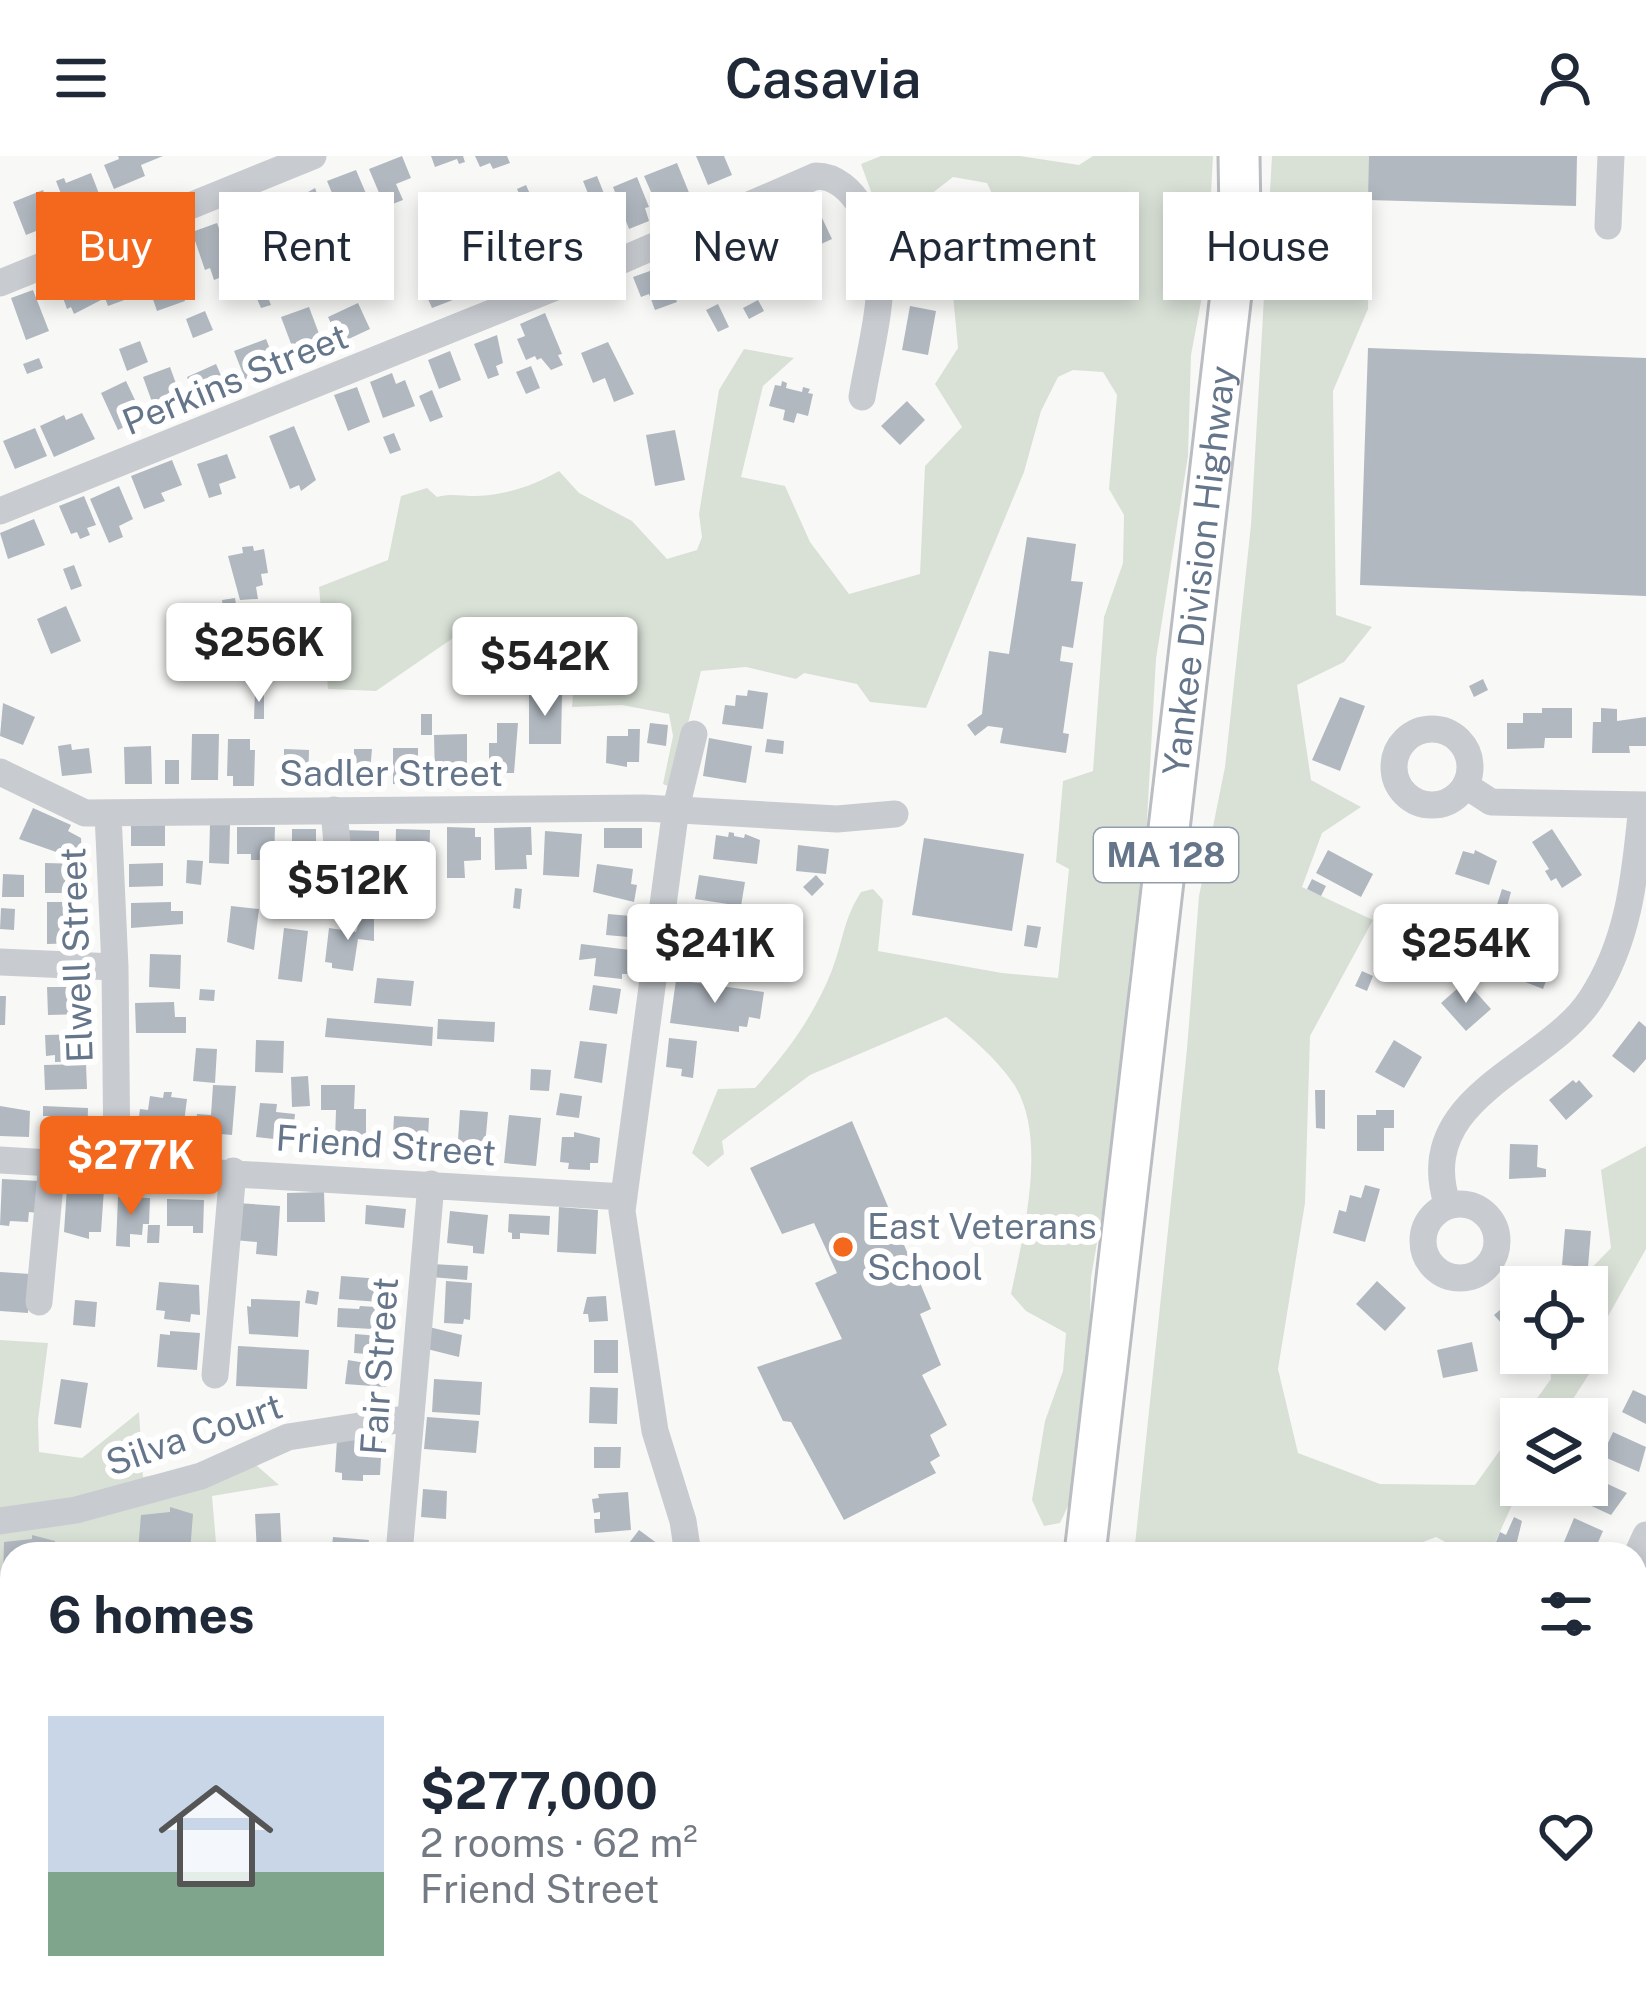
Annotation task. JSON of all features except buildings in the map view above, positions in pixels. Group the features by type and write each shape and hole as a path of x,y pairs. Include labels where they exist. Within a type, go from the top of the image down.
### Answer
{"highway":[{"name":"Yankee Division Highway","path":"1086,1542 1240,216 1240,156"}],"street":[{"path":"0,283 313,156"},
{"path":"1608,226 1611,156"},
{"name":"Perkins Street","path":"0,511 591,273 816,176 828,176 849,188 880,263 862,397"},
{"path":"686,1542 655,1431 622,1211 676,808 694,734"},
{"name":"Sadler Street","path":"0,772 85,813 676,808 837,819 895,814"},
{"path":"1447,1203 1442,1158 1455,1124 1504,1072 1566,1030 1591,1000 1615,953 1627,923 1644,805 1491,802 1468,787"},
{"path":"334,810 338,855"},
{"name":"Elwell Street","path":"108,814 117,1166"},
{"path":"0,962 115,967"},
{"name":"Friend Street","path":"0,1160 624,1197"},
{"path":"39,1302 52,1163"},
{"path":"215,1375 233,1172"},
{"name":"Fair Street","path":"400,1542 430,1184"},
{"name":"Silva Court","path":"0,1521 76,1510 201,1476 288,1437 411,1418"}],"shaded area":[{"path":"881,156 1020,156 1079,165 1093,156 1213,156 1211,192 1163,192 1163,300 1201,300 1191,355 1188,456 1156,659 1145,857 1129,976 1122,1096 1091,1278 1088,1379 1069,1504 1060,1523 1044,1526 1032,1500 1045,1421 1063,1371 1066,1333 1026,1311 1011,1294 1030,1186 1030,1130 1013,1083 990,1056 946,1017 810,1075 722,1141 724,1154 708,1167 692,1153 718,1089 755,1088 799,1033 825,987 861,892 873,889 883,900 878,951 1058,978 1069,869 1056,862 1063,781 1093,771 1104,617 1123,563 1124,515 1109,489 1117,395 1103,372 1073,370 1058,377 1041,411 1024,472 926,708 870,702 857,684 804,673 796,679 746,667 701,671 672,788 663,784 673,736 669,714 622,705 572,707 575,668 567,658 505,623 456,636 376,691 328,689 319,587 388,560 401,496 427,488 437,497 498,494 559,471 579,493 632,521 667,559 697,550 719,390 744,349 794,358 763,386 741,477 785,486 810,542 849,594 920,574 925,466 962,427 935,384 958,348 954,300 1139,300 1139,192 991,192 987,183 953,177 934,192 871,192 861,164"},
{"path":"1272,156 1370,156 1370,192 1270,192"},
{"path":"1264,300 1368,300 1333,391 1336,615 1372,627 1344,662 1297,685 1311,780 1361,807 1322,833 1302,887 1373,920 1310,1036 1305,1203 1278,1369 1298,1453 1380,1484 1475,1485 1500,1450 1500,1506 1512,1506 1495,1542 1445,1542 1436,1537 1423,1542 1135,1542 1199,896 1225,767 1251,525"},
{"path":"1646,1146 1646,1249 1608,1316 1608,1266 1593,1266 1611,1248 1601,1170"},
{"path":"0,1340 48,1343 38,1420 39,1452 82,1458 139,1412 143,1477 248,1458 279,1485 212,1496 216,1542 0,1542"},
{"path":"1551,1374 1589,1374 1574,1398 1537,1398"}],"place":[{"name":"East Veterans School","path":"843,1247"}]}
